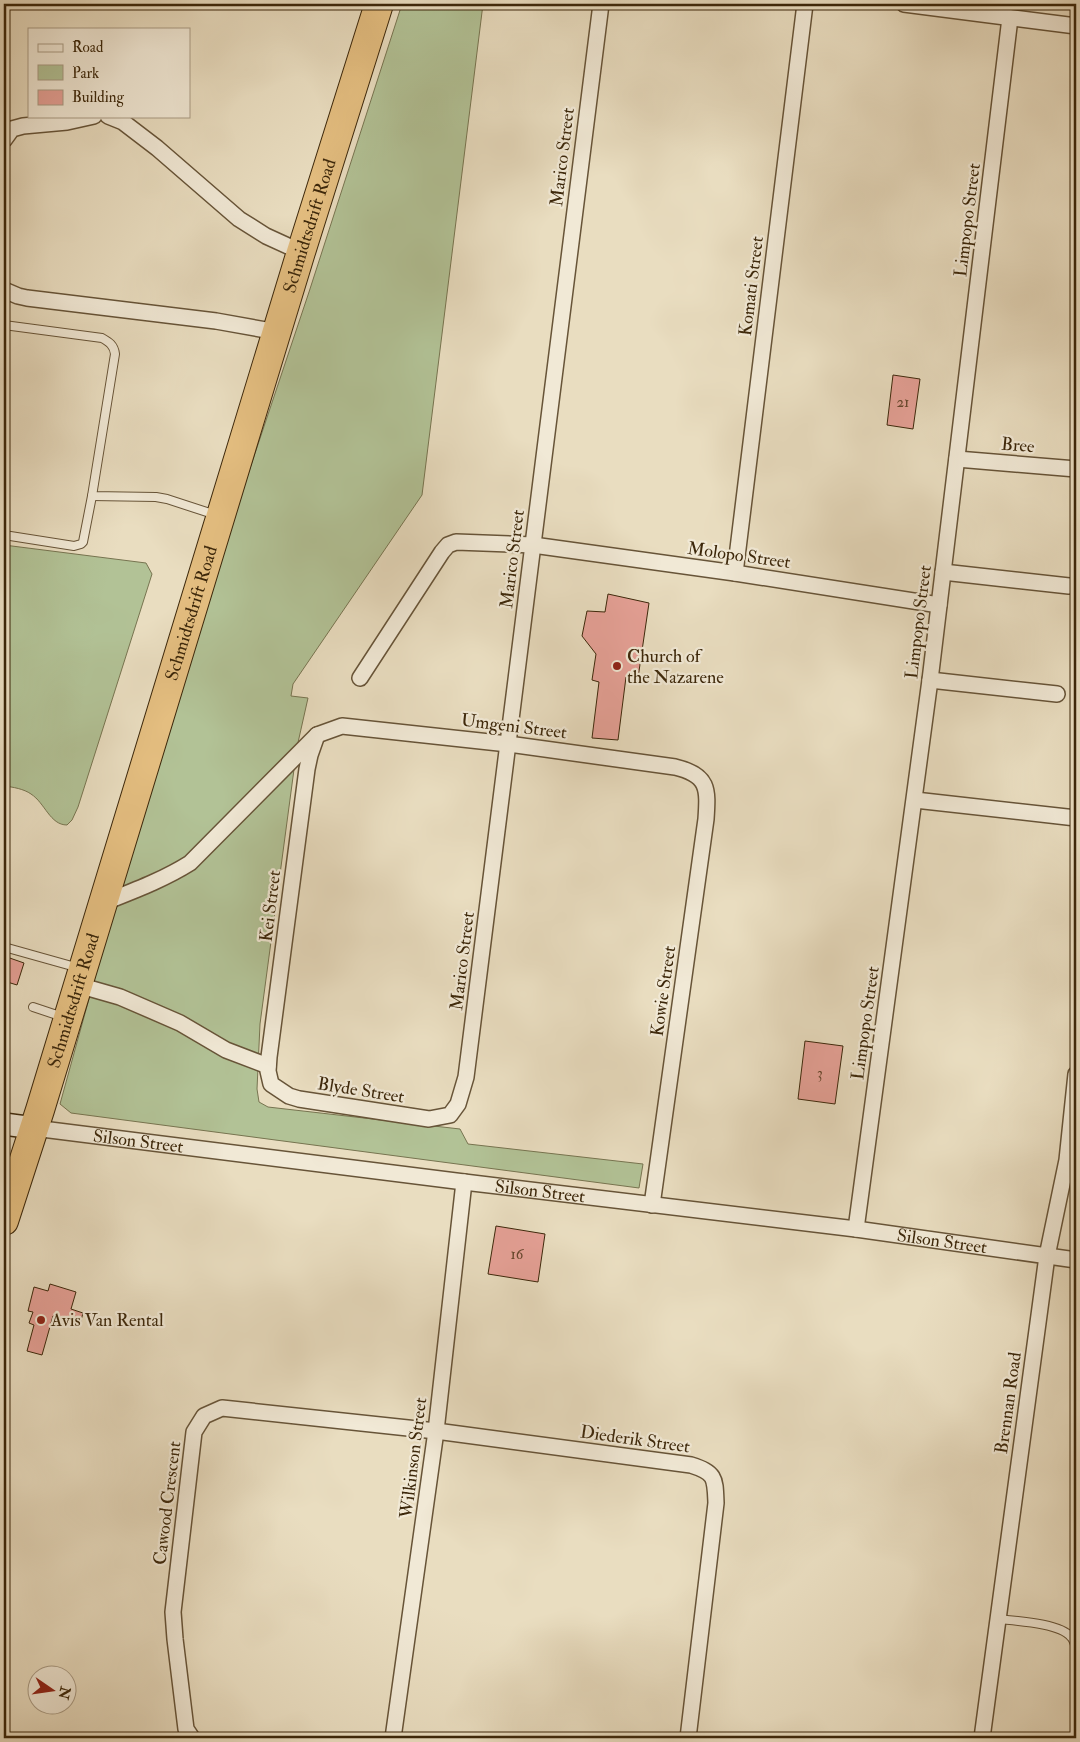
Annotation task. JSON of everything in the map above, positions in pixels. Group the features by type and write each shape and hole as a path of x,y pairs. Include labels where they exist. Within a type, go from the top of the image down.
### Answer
{"highway":[{"name":"Schmidtsdrift Road","path":"4,1221 301,252 379,4"}],"street":[{"name":"Marico Street","path":"450,1115 458,1104 466,1077 601,4"},
{"name":"Komati Street","path":"735,573 805,4"},
{"path":"904,4 1076,26"},
{"name":"Limpopo Street","path":"856,1229 930,680 1010,18"},
{"path":"4,140 12,130 82,118"},
{"path":"113,118 123,122 157,148 239,219 266,236 301,252"},
{"path":"4,290 27,298 216,321 277,332"},
{"name":"Bree","path":"957,459 1076,468"},
{"name":"Molopo Street","path":"360,678 442,552 448,545 456,542 533,545 735,573 939,605"},
{"path":"943,572 1069,586"},
{"path":"930,680 1057,694"},
{"name":"Umgeni Street","path":"317,735 342,726 508,744 675,767 695,774 702,782"},
{"path":"103,903 175,872 190,862 317,735"},
{"name":"Kei Street","path":"271,1084 268,1066 307,769 317,735"},
{"name":"Kowie Street","path":"652,1205 706,819 707,796 702,782"},
{"path":"914,800 1076,818"},
{"path":"80,977 180,1023 226,1050 268,1066"},
{"name":"Brennan Road","path":"982,1738 1047,1256 1066,1160 1076,1074"},
{"name":"Blyde Street","path":"271,1084 290,1096 299,1099 429,1119 450,1115"},
{"name":"Silson Street","path":"4,1124 856,1229 1076,1260"},
{"name":"Wilkinson Street","path":"393,1738 436,1431 464,1182"},
{"name":"Cawood Crescent","path":"192,1738 186,1729 175,1639 174,1612 194,1432 204,1416 222,1408 436,1431"},
{"name":"Diederik Street","path":"436,1431 691,1465 705,1470 715,1481 715,1522 688,1738"}],"lane":[{"path":"4,325 102,338 114,348 115,354 83,542 74,546 4,535"},
{"path":"92,496 156,497 220,517"},
{"path":"4,947 80,977"},
{"path":"33,1006 67,1018"},
{"path":"998,1618 1027,1622 1064,1632 1071,1637 1076,1648"}],"green space":[{"path":"402,4 483,4 422,495 293,684 291,696 308,698 297,747 260,1024 257,1089 259,1102 268,1107 460,1129 468,1144 643,1164 639,1188 71,1113 60,1104 108,930 227,537"},
{"path":"4,545 146,563 152,574 78,807 72,820 67,825 61,824 52,818 36,798 28,792 4,786"}],"building":[{"path":"893,375 920,379 913,429 887,425"},
{"name":"Church of the Nazarene","path":"608,594 649,603 638,678 626,677 618,740 592,738 599,682 592,680 596,654 582,636 587,611 605,612"},
{"path":"4,956 24,963 17,985 4,981"},
{"path":"805,1041 843,1046 835,1104 798,1099"},
{"path":"496,1226 545,1234 538,1282 488,1274"},
{"name":"Avis Van Rental","path":"50,1284 76,1292 71,1309 83,1313 80,1324 53,1316 42,1355 27,1351 34,1325 29,1323 33,1312 28,1311 34,1287 48,1291"}],"place":[{"name":"Church of the Nazarene","path":"617,666"},
{"name":"Avis Van Rental","path":"41,1320"}]}
